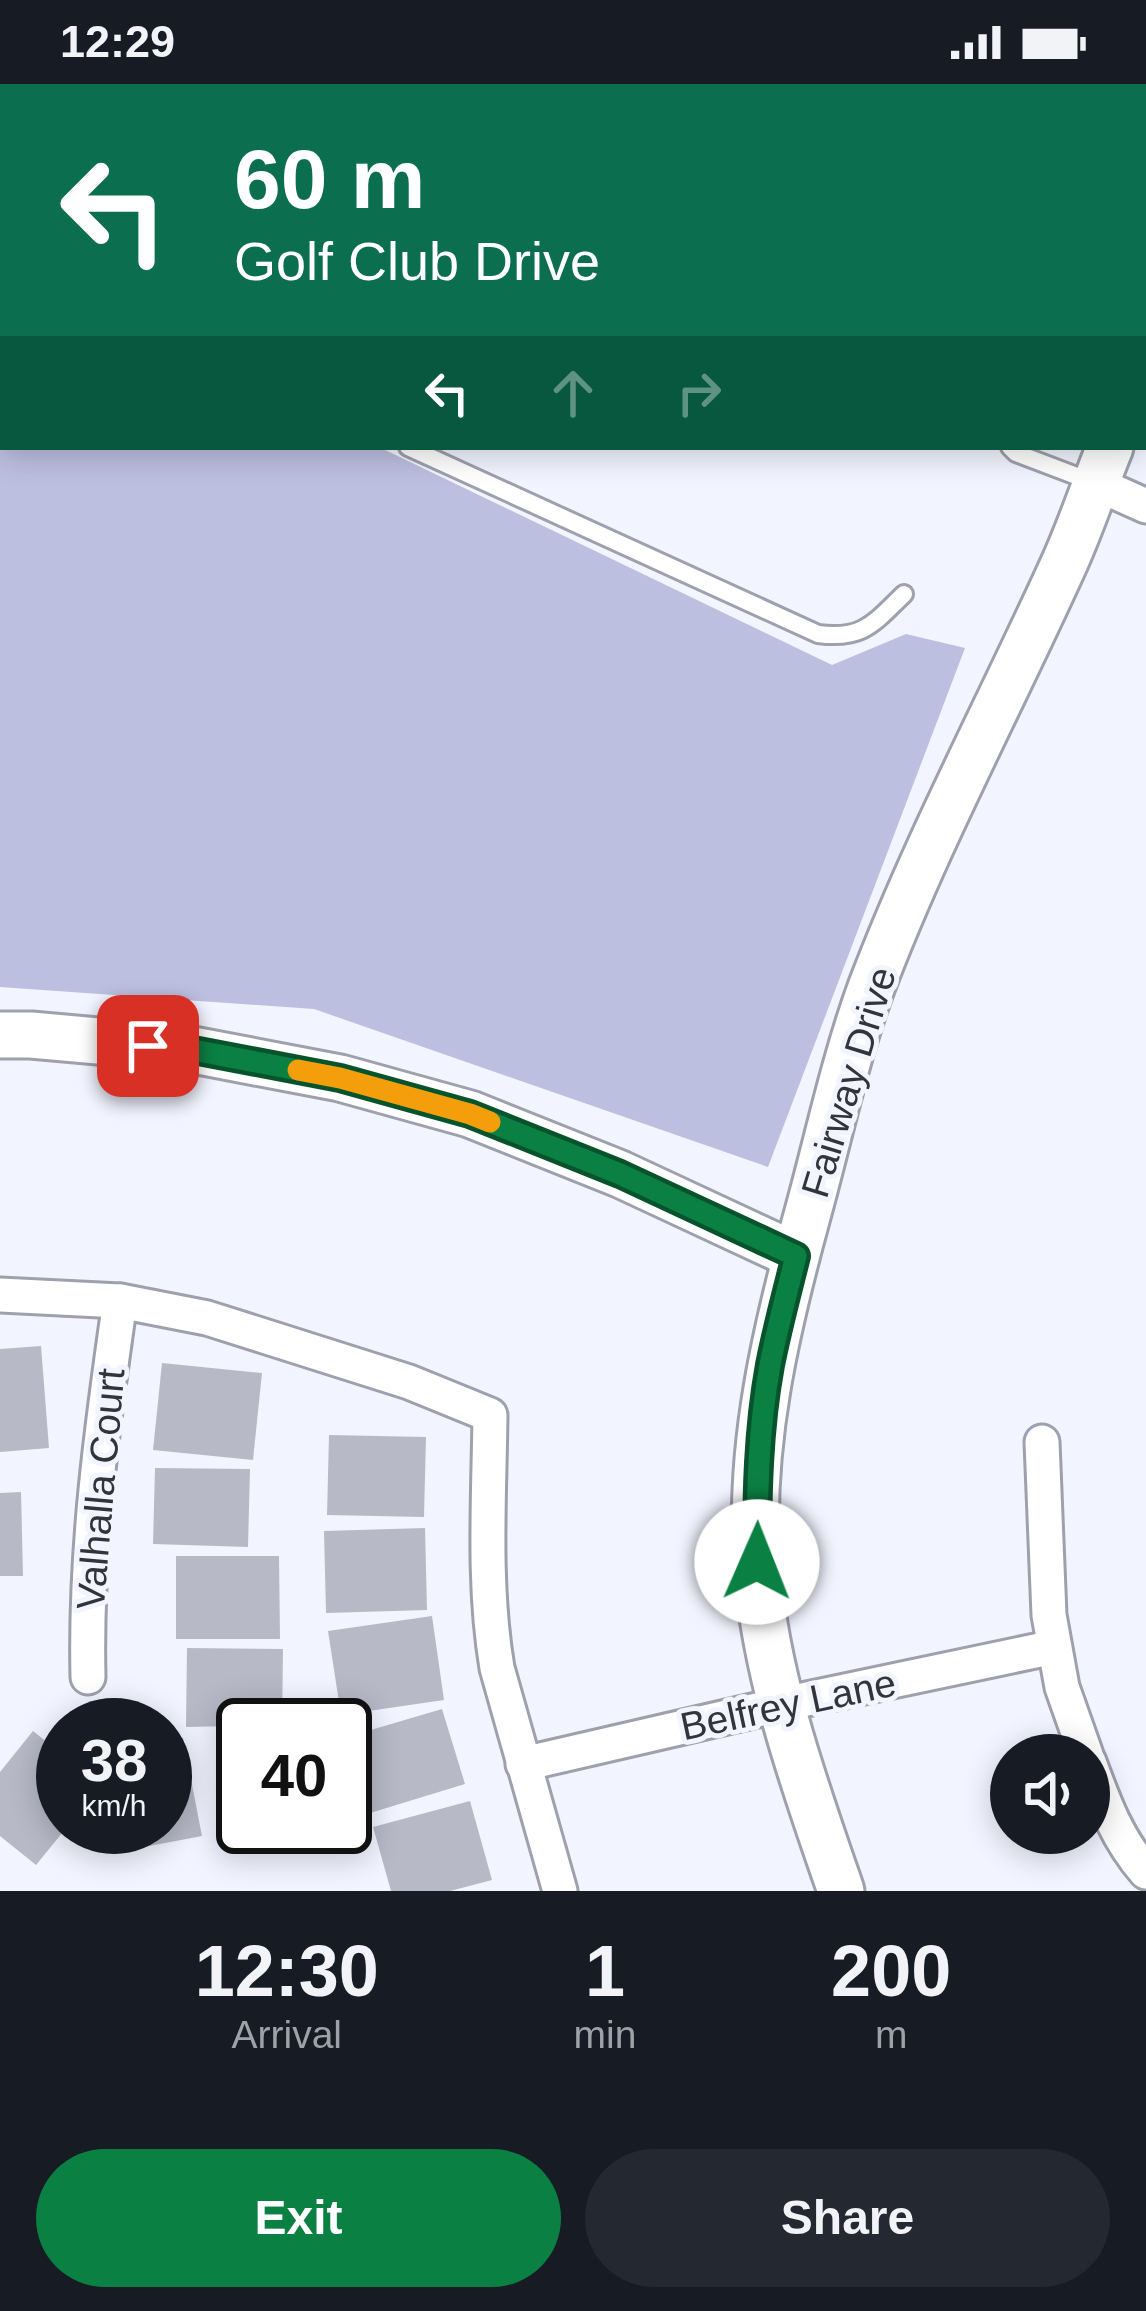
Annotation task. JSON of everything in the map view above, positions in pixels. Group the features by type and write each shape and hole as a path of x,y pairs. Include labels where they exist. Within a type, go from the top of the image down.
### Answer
{"street":[{"path":"1103,465 1146,506"},
{"name":"Fairway Drive","path":"841,1891 803,1779 764,1624 757,1562 758,1494 770,1365 840,1083 871,990 945,810 1065,562 1103,465"},
{"path":"0,1035 188,1049 340,1078 470,1114 620,1174 796,1256"},
{"path":"0,1295 120,1301 230,1325 410,1382 490,1415 491,1632 560,1891"},
{"name":"Valhalla Court","path":"88,1678 86,1622 94,1490 120,1301"},
{"path":"1042,1442 1046,1582 1054,1647 1079,1734"},
{"name":"Belfrey Lane","path":"523,1764 1054,1647"},
{"path":"1110,1819 1127,1851 1146,1872"}],"lane":[{"path":"415,450 818,634 842,637 861,632 904,594"},
{"path":"1013,450 1103,465"}],"shaded area":[{"path":"0,450 385,450 832,665 906,634 965,648 768,1167 314,1009 0,987"}],"building":[{"path":"41,1346 49,1448 0,1452 0,1349"},
{"path":"162,1363 262,1373 253,1460 153,1450"},
{"path":"329,1435 426,1437 424,1517 327,1515"},
{"path":"155,1468 250,1469 248,1547 153,1544"},
{"path":"21,1492 23,1576 0,1576 0,1493"},
{"path":"425,1528 427,1610 326,1613 324,1531"},
{"path":"176,1556 279,1556 280,1639 176,1639"},
{"path":"432,1616 444,1700 372,1710 372,1698 338,1698 328,1631"},
{"path":"187,1648 283,1649 282,1698 216,1698 216,1726 192,1727 192,1698 186,1698"},
{"path":"442,1709 465,1784 372,1812 372,1730"},
{"path":"33,1731 36,1733 36,1854 45,1854 36,1865 0,1836 0,1772"},
{"path":"192,1784 202,1836 192,1838"},
{"path":"470,1801 492,1880 450,1891 391,1891 373,1827"}],"slow traffic":[{"path":"298,1070 490,1122"}],"route":[{"path":"148,1046 188,1049 340,1078 470,1114 620,1174 796,1256 770,1365 760,1441 757,1562"}]}
